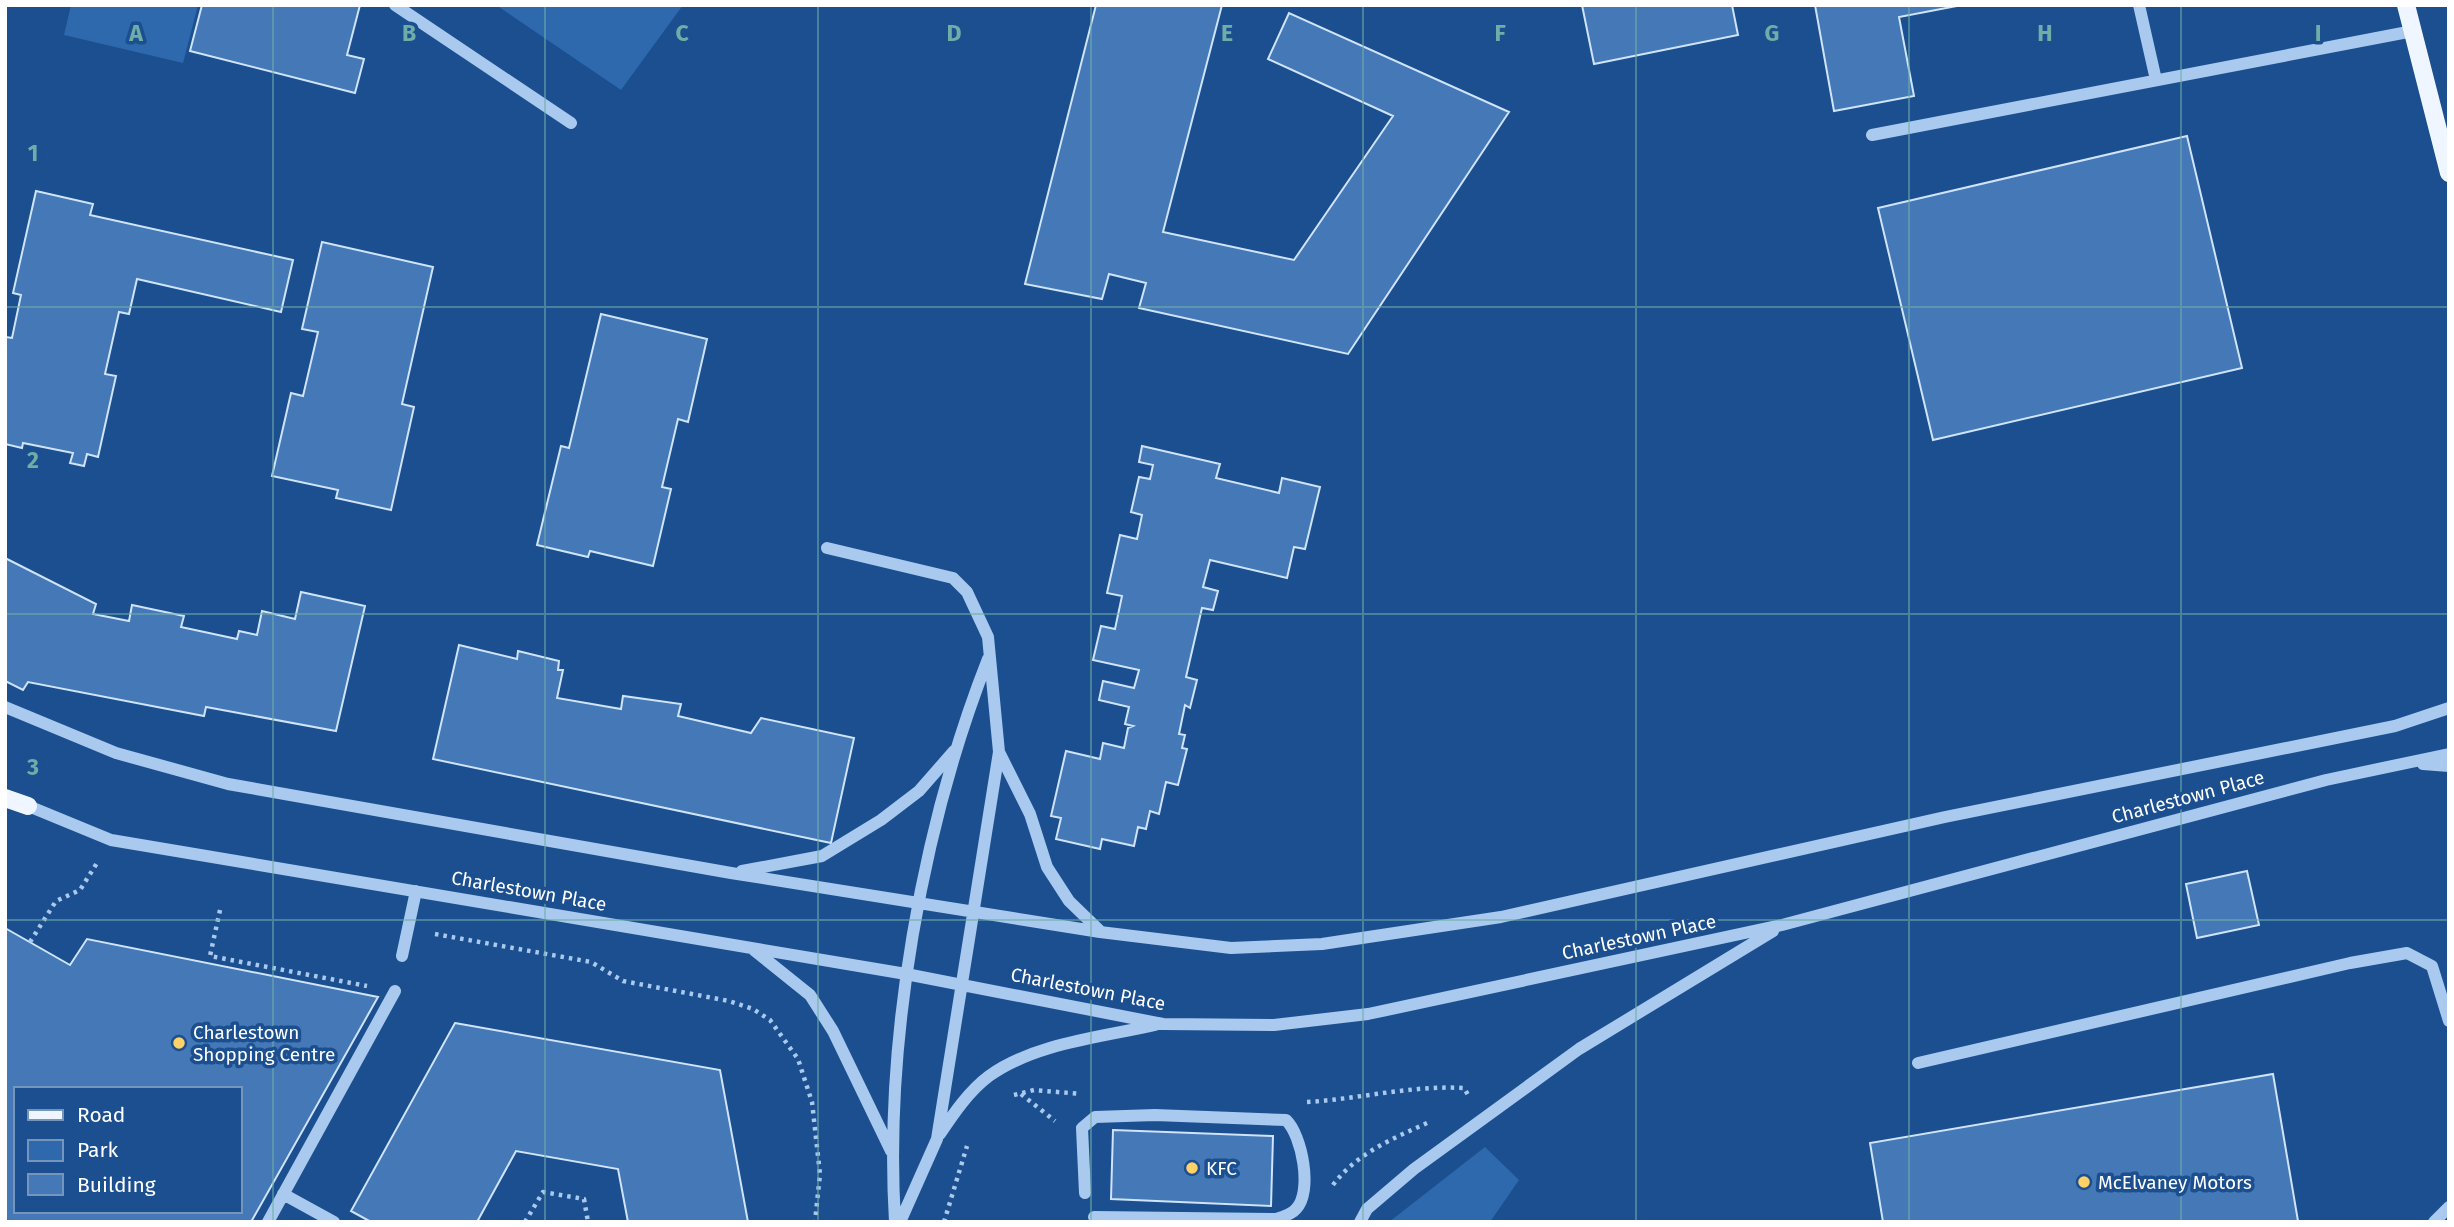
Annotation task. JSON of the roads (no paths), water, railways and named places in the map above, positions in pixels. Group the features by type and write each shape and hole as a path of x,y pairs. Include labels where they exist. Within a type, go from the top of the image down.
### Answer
{"main road":[{"path":"2406,5 2449,173"},
{"path":"5,796 28,806"}],"street":[{"path":"395,5 571,123"},
{"path":"2138,5 2156,80"},
{"path":"1872,135 2413,31"},
{"path":"827,548 953,578 967,592 988,637 999,752 937,1139"},
{"path":"898,1222 891,1151 906,974 956,748 990,655"},
{"name":"Charlestown Place","path":"5,707 116,753 229,784 731,873 975,913 1231,948 1322,944 1502,917 1932,820 2395,726 2449,708"},
{"path":"731,873 822,856 881,820 919,791 956,748"},
{"path":"999,752 1030,814 1047,867 1069,901 1100,932"},
{"name":"Charlestown Place","path":"28,806 111,841 906,974 1163,1024 1274,1025 1368,1014 1782,925 2326,780 2449,754"},
{"path":"2326,780 2427,764 2449,766"},
{"path":"402,956 416,891"},
{"path":"1360,1222 1367,1209 1414,1169 1579,1049 1782,925"},
{"path":"752,948 810,995 833,1031 891,1151"},
{"path":"1918,1063 2407,953 2432,966 2449,1021"},
{"path":"268,1222 395,992"},
{"path":"898,1222 937,1139 960,1105 989,1076 1017,1061 1052,1048 1163,1024"},
{"path":"1085,1193 1083,1128 1095,1117 1155,1115 1286,1119 1294,1128 1301,1144 1302,1200 1295,1211 1276,1219 1094,1217"},
{"path":"283,1194 334,1222"},
{"path":"2434,1222 2449,1207"}],"place":[{"name":"Charlestown Shopping Centre","path":"179,1043"},
{"name":"KFC","path":"1192,1168"},
{"name":"McElvaney Motors","path":"2084,1182"}]}
